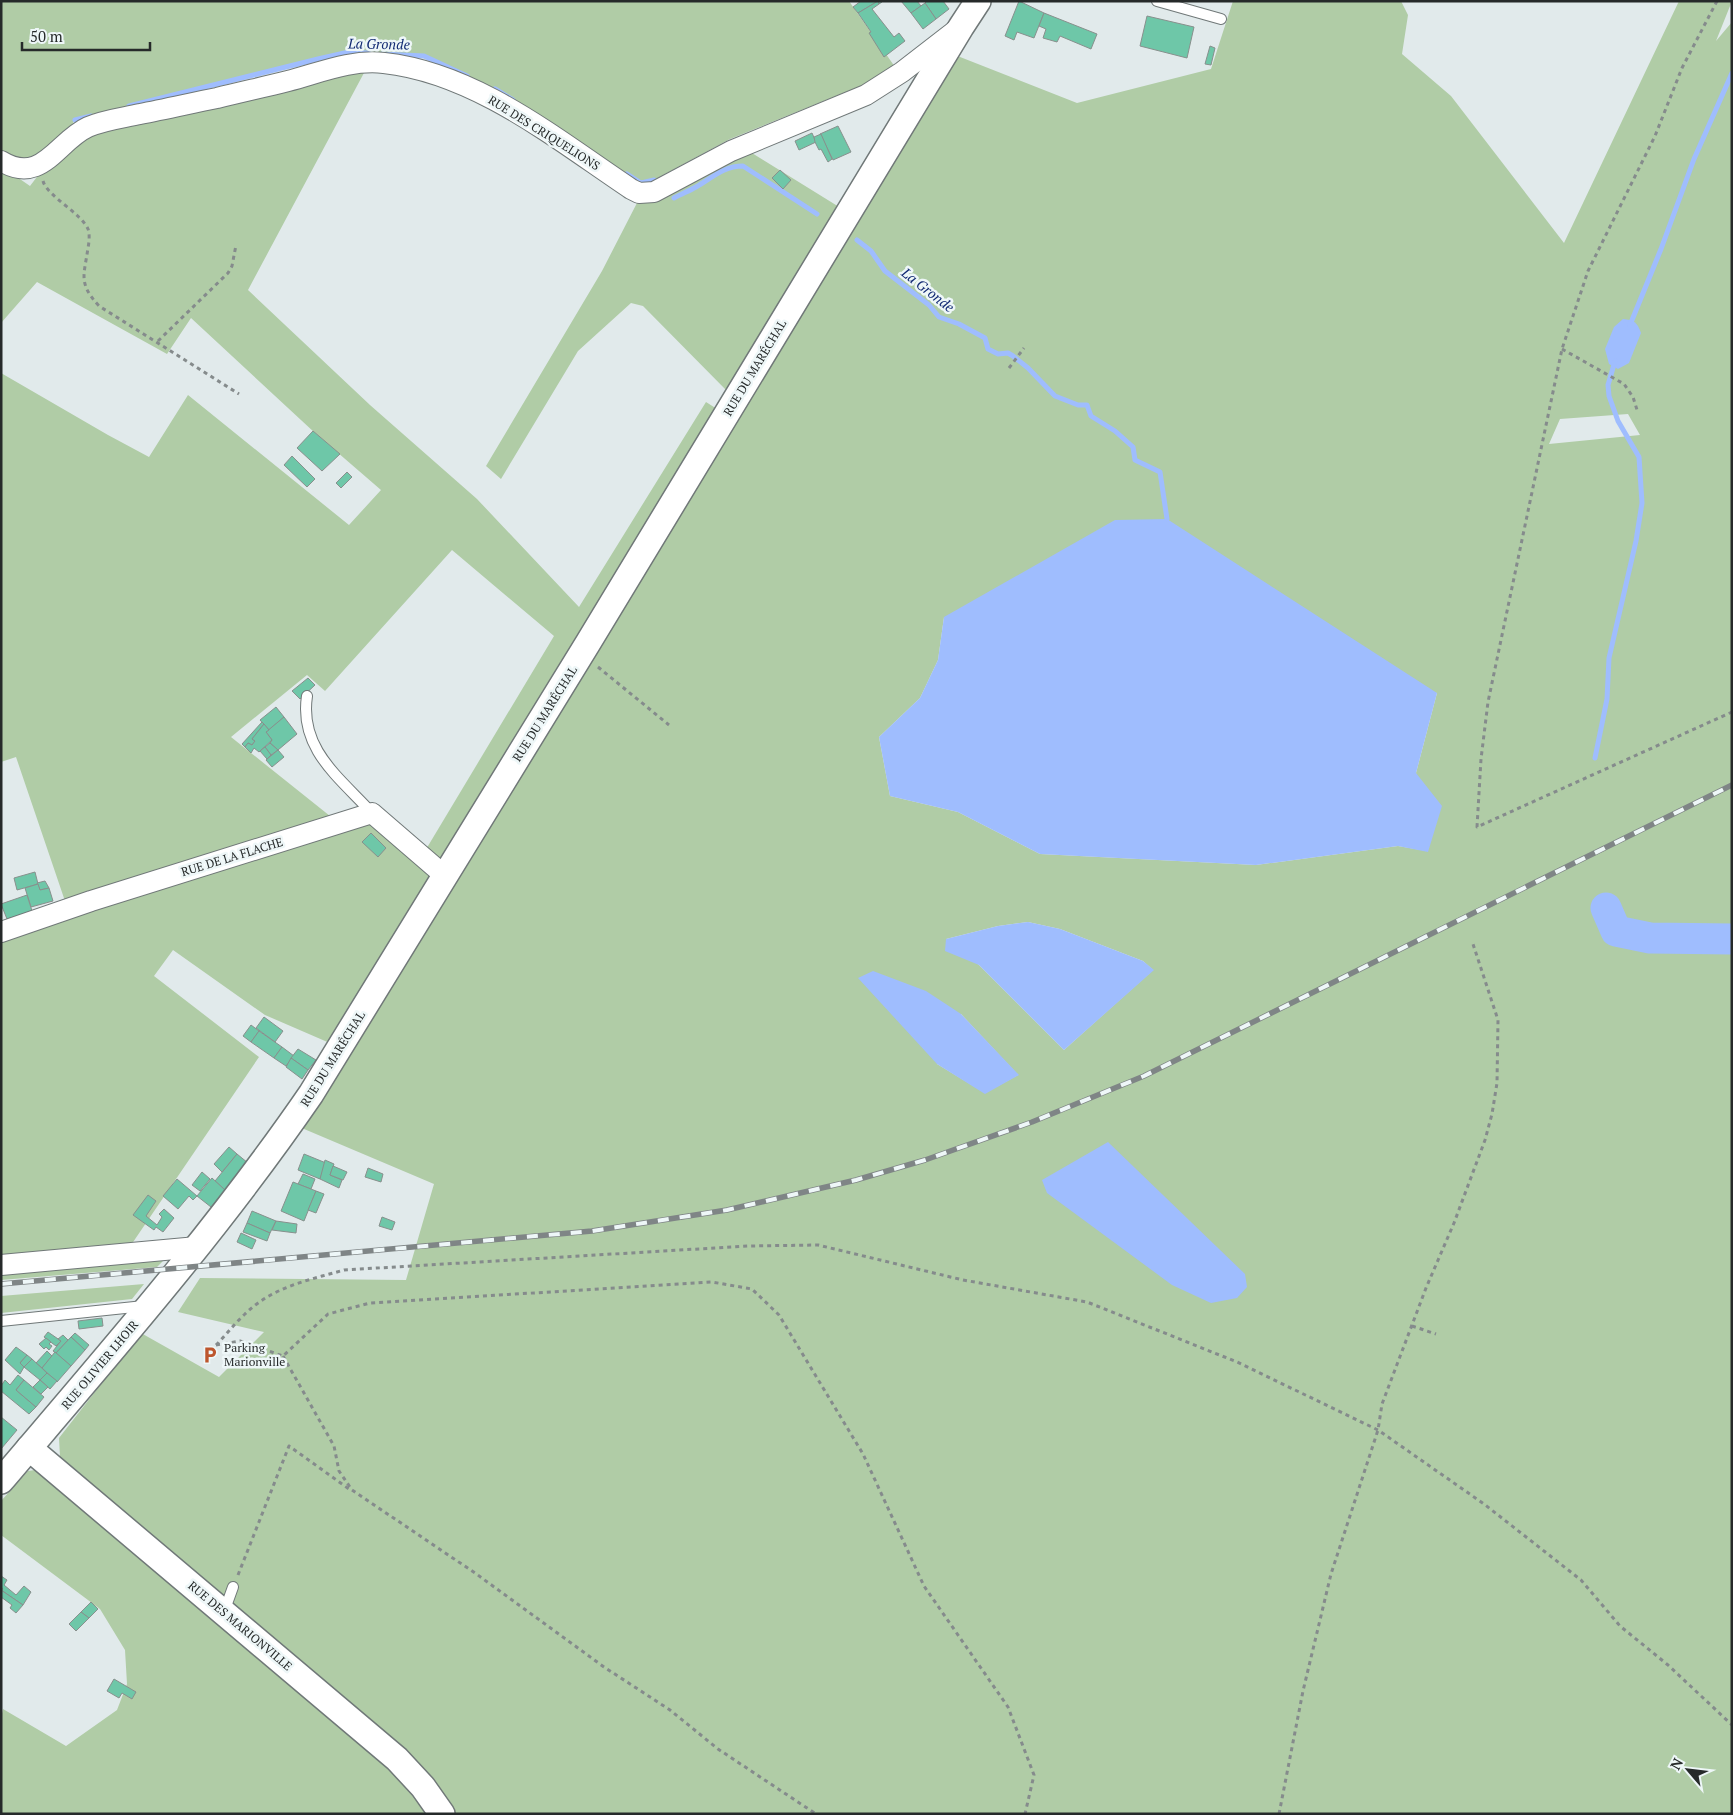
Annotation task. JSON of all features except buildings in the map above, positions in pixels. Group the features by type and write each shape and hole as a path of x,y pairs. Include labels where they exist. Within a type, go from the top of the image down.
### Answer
{"street":[{"name":"RUE DU MARÉCHAL","path":"197,1247 272,1150 311,1094 582,654 978,1"},
{"name":"RUE DES CRIQUELIONS","path":"1,161 8,165 22,168 35,167 47,161 87,128 106,121 219,97 349,64 381,62 411,66 472,89 508,107 631,189 640,193 647,193 654,192 731,151 866,95 902,72 961,27"},
{"path":"372,813 446,876"},
{"name":"RUE DE LA FLACHE","path":"1,932 91,901 372,813"},
{"path":"1,1265 197,1247"},
{"name":"RUE OLIVIER LHOIR","path":"1,1481 197,1247"},
{"name":"RUE DES MARIONVILLE","path":"29,1448 404,1766 427,1792 442,1814"}],"lane":[{"path":"1157,1 1221,19"},
{"path":"307,696 305,722 319,755 372,813"},
{"path":"1,1320 150,1305"},
{"path":"224,1612 233,1587"}],"path":[{"path":"1717,1 1682,68 1655,136 1588,271 1562,348 1488,702 1480,759 1477,826 1732,712"},
{"path":"40,164 43,185 67,206 88,229 89,242 83,282 99,306 158,341 239,394"},
{"path":"158,341 228,272 232,266 236,246"},
{"path":"1010,368 1024,348"},
{"path":"1562,348 1624,384 1633,397 1638,413"},
{"path":"582,654 669,725"},
{"path":"1279,1814 1303,1691 1331,1574 1378,1430 1382,1404 1454,1224 1485,1140 1495,1098 1498,1020 1472,941"},
{"path":"352,1490 339,1471 334,1446 283,1356 240,1341 216,1345 246,1313 266,1298 289,1286 344,1270 748,1246 818,1245 963,1280 1087,1302 1237,1362 1378,1430 1484,1504 1581,1580 1620,1626 1668,1665 1732,1726"},
{"path":"283,1356 328,1314 370,1303 712,1282 752,1289 780,1315 863,1454 924,1586 1008,1707 1034,1775 1025,1814"},
{"path":"1412,1326 1436,1334"},
{"path":"233,1587 288,1446 459,1562 604,1667 670,1710 718,1749 816,1814"}],"green space":[{"path":"1,1 849,1 895,67 863,85 730,139 654,180 641,183 505,95 424,56 349,52 318,59 75,120 60,143 85,135 365,71 248,290 370,405 477,499 579,607 706,402 717,409 441,859 424,850 554,636 452,550 325,691 307,675 231,737 335,820 66,904 16,757 1,762 1,373 149,457 188,395 349,525 381,490 315,433 191,318 167,354 37,282 1,323 1,166 30,186 43,169 1,154"},
{"path":"1233,1 1401,1 1408,15 1402,54 1451,96 1564,243 1679,1 1732,1 1716,41 1732,22 1732,1814 1,1814 1,1718 3,1709 66,1746 117,1710 127,1684 125,1650 100,1609 1,1535 1,1501 28,1471 35,1470 45,1473 228,1600 60,1457 59,1438 141,1333 219,1377 264,1332 178,1312 200,1278 406,1280 434,1184 297,1126 955,55 1077,103 1211,69","holes":["1628,414 1640,435 1549,444 1560,419","944,617 1437,693 1416,773 1427,851 1398,846 1256,865 1040,854 958,812 890,796 879,737 920,698 938,660","1028,922 1060,929 1143,961 1153,970 1064,1050 979,965 946,939 998,926","961,1014 1018,1075 985,1093 937,1064"]},
{"path":"747,150 844,210 728,392 643,306 631,303 578,351 501,479 486,466 602,271 638,201"},
{"path":"370,818 436,875 332,1044 265,1015 173,950 154,976 259,1057 129,1248 1,1260 1,937"},
{"path":"168,1256 157,1267 1,1280 1,1270"},
{"path":"144,1284 132,1299 1,1313 1,1296"}],"water":[{"path":"1623,319 1635,322 1641,333 1629,363 1618,369 1609,364 1605,349 1614,327"},
{"path":"1167,519 1437,693 1416,773 1442,806 1428,852 1398,846 1256,865 1040,854 958,812 890,796 879,737 920,698 938,660 944,617 1115,520"},
{"path":"1028,922 1060,929 1143,961 1154,970 1064,1050 979,965 945,951 946,939 998,926"},
{"path":"873,971 926,991 961,1014 1019,1075 985,1094 937,1064 858,978"},
{"path":"1108,1142 1245,1274 1247,1287 1237,1298 1211,1303 1172,1285 1047,1193 1042,1180"}],"waterway":[{"name":"La Gronde","path":"129,106 349,52 369,53"},
{"name":"La Gronde","path":"382,54 424,56 467,76"},
{"path":"1630,325 1661,249 1694,159 1732,73"},
{"name":"La Gronde","path":"495,89 513,100"},
{"name":"La Gronde","path":"75,120 91,116"},
{"name":"La Gronde","path":"674,198 724,170 743,166 817,214"},
{"name":"La Gronde","path":"627,174 641,183 654,180"},
{"name":"La Gronde","path":"857,240 871,251 885,271 929,305 939,317 959,324 985,338 988,349 998,354 1008,353 1013,356 1028,368 1055,396 1078,405 1087,405 1091,416 1115,431 1133,447 1135,460 1160,472 1167,519"},
{"path":"1595,758 1607,699 1609,658 1636,541 1642,503 1639,457 1618,421 1609,396 1608,385 1615,361"},
{"path":"1606,908 1616,931 1650,938 1732,939"}],"railway":[{"path":"1,1284 592,1231 727,1210 856,1180 925,1160 1032,1122 1144,1076 1732,785"}],"place":[{"name":"Parking Marionville","path":"210,1355"}]}
